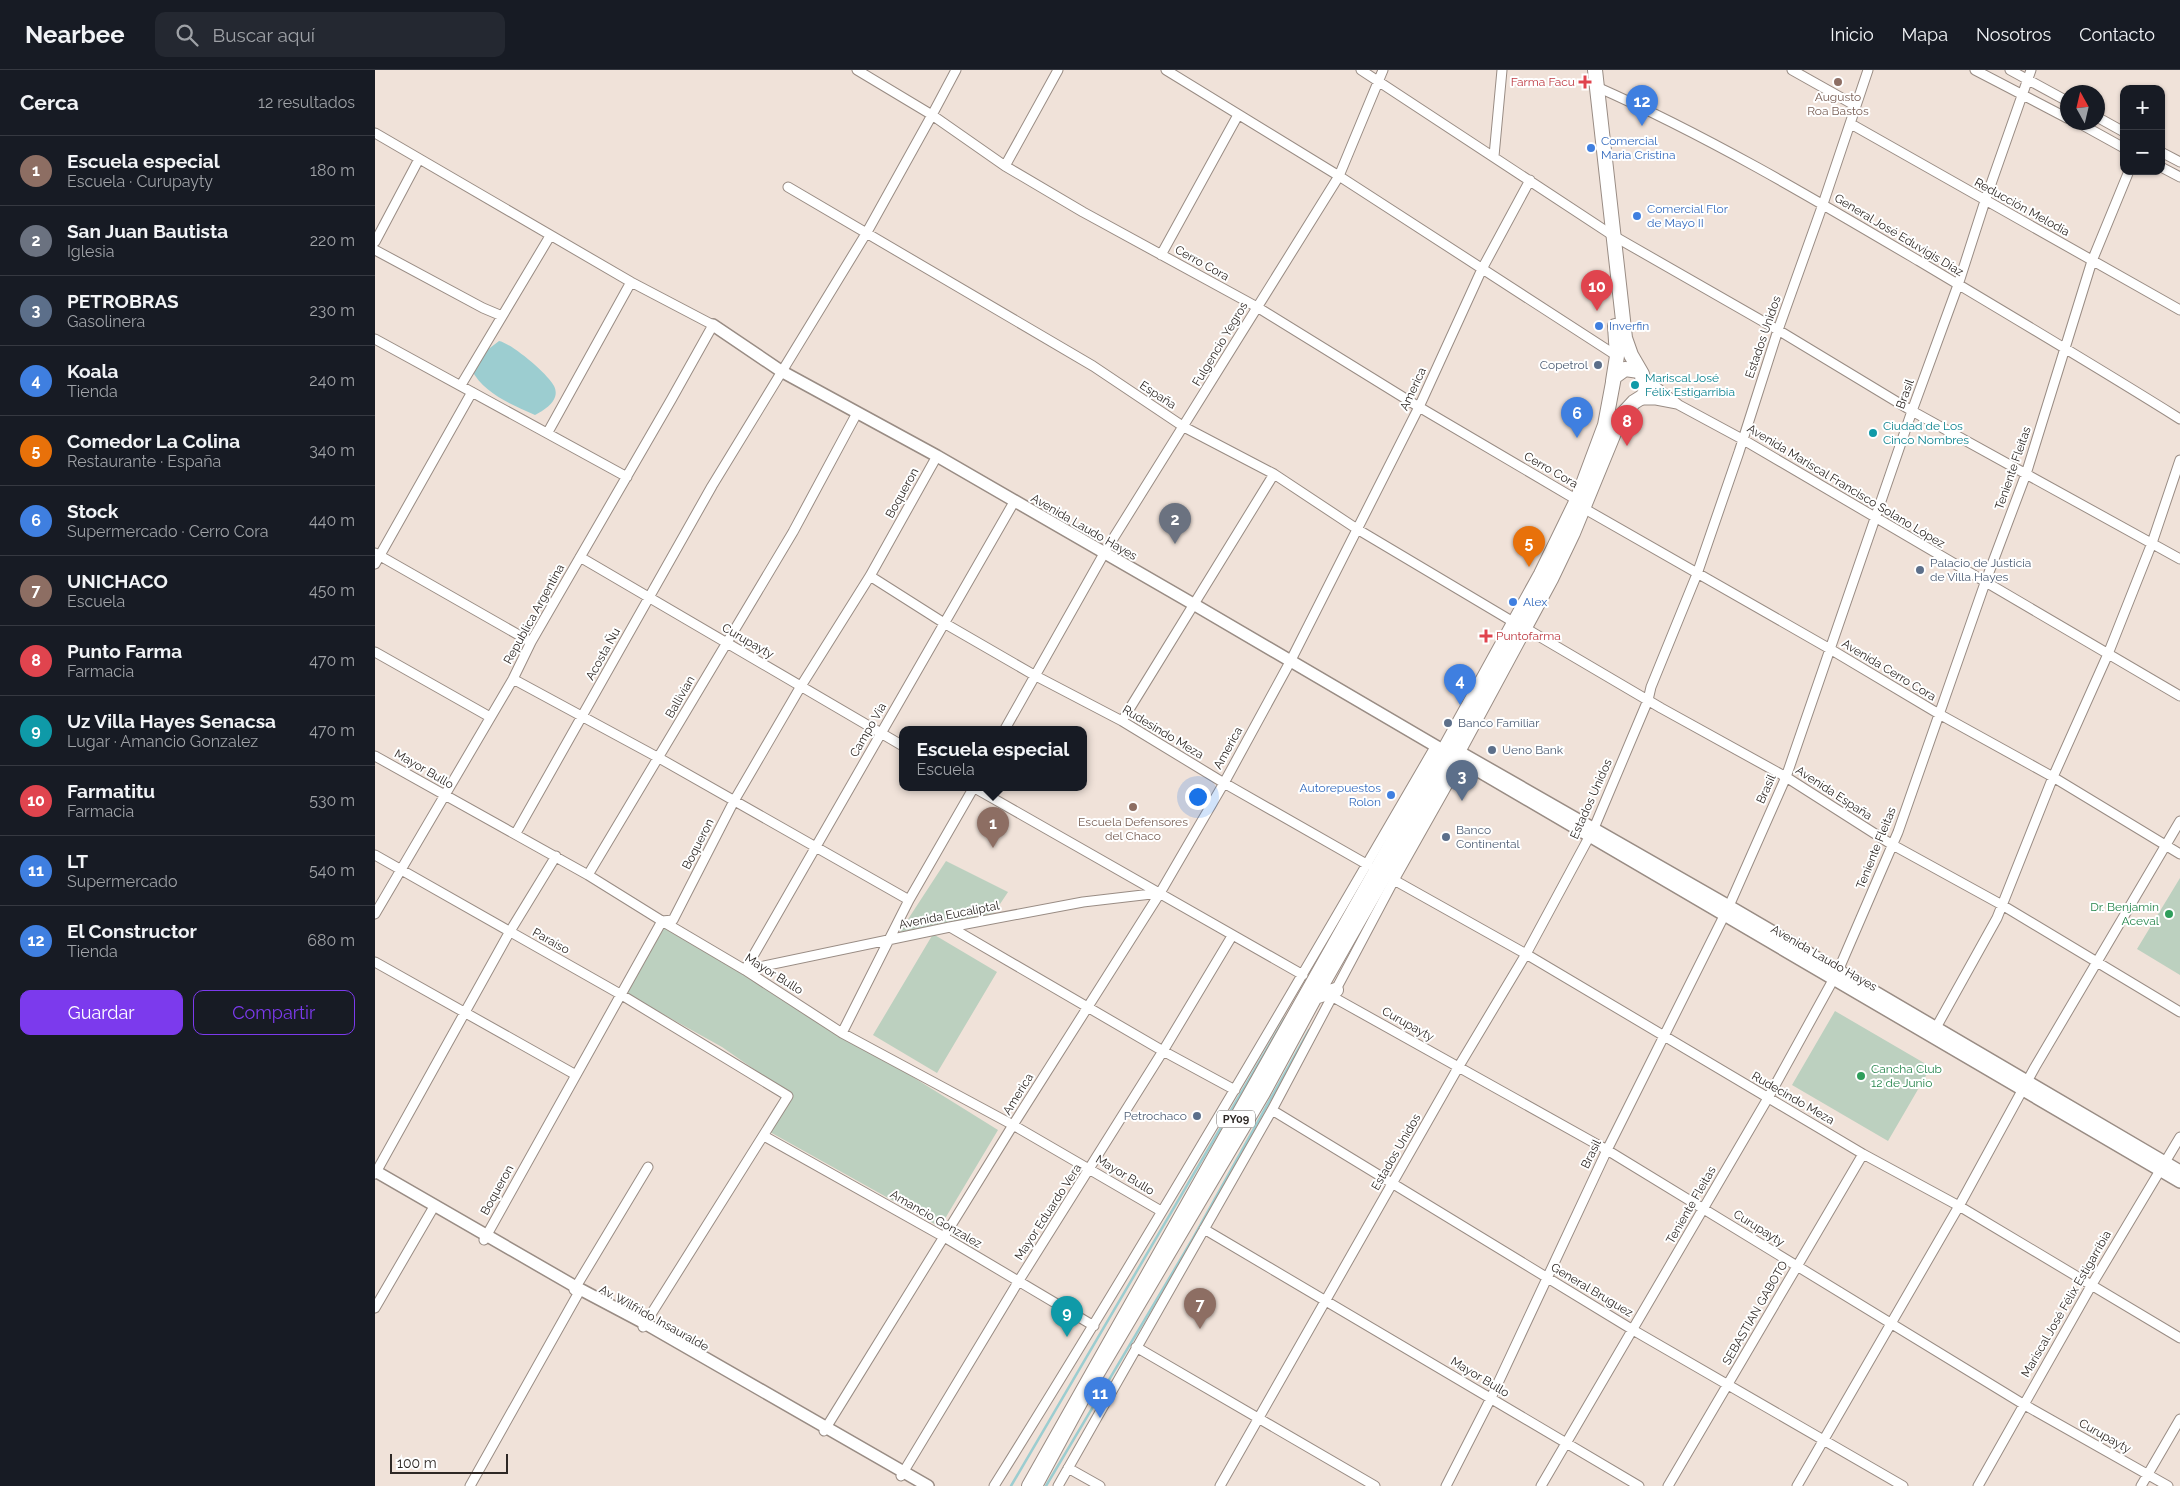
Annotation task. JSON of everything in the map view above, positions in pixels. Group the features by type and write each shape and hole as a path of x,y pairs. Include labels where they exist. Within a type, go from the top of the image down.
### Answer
{"highway":[{"name":"PY09","path":"1029,1486 1520,625 1563,532 1581,504 1621,416 1645,393 1646,383 1644,376 1631,355 1625,338 1595,70"},
{"name":"PY09","path":"1581,504 1605,425 1617,356 1610,260 1612,235"},
{"path":"1636,401 1623,401 1618,398 1613,384 1617,374 1625,369 1635,369 1644,376"},
{"name":"PY09","path":"1035,1486 1083,1400 1263,1093 1315,997 1441,776 1448,750"},
{"path":"1315,997 1335,993"}],"street":[{"name":"Cerro Cora","path":"857,70 932,115 1005,166 1257,307 1581,504"},
{"path":"867,232 956,70"},
{"path":"1005,166 1058,70"},
{"path":"1166,70 1339,176 1617,356"},
{"path":"1361,70 1612,235 1778,330 1912,411 2180,560"},
{"name":"Fulgencio Yegros","path":"1007,726 1105,552 1339,176 1383,70"},
{"path":"1494,156 1502,70"},
{"path":"1792,70 1856,106"},
{"name":"Estados Unidos","path":"1220,1486 1459,1066 1526,954 1592,831 1648,700 1651,688 1697,574 1778,330 1851,124 1868,70"},
{"path":"1975,70 2060,114"},
{"path":"2010,70 2060,97"},
{"name":"Brasil","path":"1446,1486 1491,1398 1607,1150 1726,911 1785,776 1912,411 1958,285 2021,93 2031,70"},
{"name":"General José Eduvigis Díaz","path":"1597,88 1687,130 1823,204 2065,347 2180,419"},
{"path":"1161,255 1238,115"},
{"path":"2105,121 2120,130"},
{"name":"Reducción Melodia","path":"1851,124 2180,310"},
{"path":"2091,130 2120,146"},
{"path":"375,133 550,236 631,282 713,325"},
{"path":"2165,154 2180,162"},
{"path":"375,242 419,159"},
{"path":"2165,169 2180,177"},
{"name":"Teniente Fleitas","path":"1541,1486 1768,1098 1836,975 1891,844 1898,832 1985,582 2025,474 2092,261 2127,175"},
{"name":"America","path":"825,1430 1013,1125 1160,893 1224,783 1291,659 1419,407 1482,269 1530,180"},
{"name":"España","path":"788,187 1093,366 1184,427 1274,474 1357,529 1520,625"},
{"name":"Acosta Ñu","path":"516,834 712,486 867,232"},
{"path":"461,385 550,236"},
{"path":"375,250 483,308 502,316"},
{"path":"548,432 631,282"},
{"name":"Avenida Laudo Hayes","path":"713,325 781,371 937,456 1014,502 1105,552 1592,831 1933,1032 2025,1084 2163,1167 2180,1182"},
{"name":"Republica Argentina","path":"375,914 513,679 531,642 713,325"},
{"path":"375,339 548,432 627,477"},
{"path":"1644,376 1679,405"},
{"path":"472,392 377,557 531,642"},
{"path":"1636,401 1656,400 1679,405"},
{"name":"Avenida Mariscal Francisco Solano López","path":"1679,405 1742,439 2180,696"},
{"name":"Ballivian","path":"588,875 793,532 857,413"},
{"name":"Boqueron","path":"485,1238 661,921 673,920 733,801 801,686 870,576 937,456"},
{"path":"1933,1032 1981,950 1997,918 2053,777 2108,654 2152,543 2180,460"},
{"path":"1121,721 1196,604 1274,474"},
{"name":"Campo Via","path":"745,970 1014,502"},
{"name":"Avenida Cerro Cora","path":"1581,504 1697,574 1830,649 1939,714 2053,777 2180,854"},
{"name":"Curupayty","path":"580,557 899,744"},
{"name":"Rudesindo Meza","path":"870,576 944,623 1034,675 1121,721 1224,783 1368,864"},
{"name":"Avenida España","path":"1520,625 1648,700 1785,776 1891,844 2002,905 2180,1012"},
{"path":"375,652 490,717"},
{"path":"513,679 659,758 909,900"},
{"path":"994,1486 1094,1326 1368,864 1448,750"},
{"path":"1058,1486 1272,1110 1447,786 1454,771 1448,750"},
{"name":"Mayor Bullo","path":"375,756 444,796 556,856 745,970 842,1032 1013,1125 1161,1211"},
{"path":"842,1032 909,900 971,791"},
{"path":"980,791 1160,893 1231,936 1303,975"},
{"path":"1797,1486 1959,1206 2025,1084 2180,821"},
{"name":"Paraiso","path":"375,855 509,933 620,994 788,1096 764,1136"},
{"path":"485,1238 375,1173 509,933 556,856"},
{"name":"Rudecindo Meza","path":"1395,880 1526,954 1863,1154 1959,1206 2180,1338"},
{"name":"Avenida Eucaliptal","path":"745,970 951,927 1083,902 1160,893"},
{"path":"951,927 1163,1051 1235,1090"},
{"name":"Mayor Eduardo Vera","path":"902,1475 1019,1282 1091,1169 1231,936"},
{"path":"375,962 576,1075"},
{"name":"Curupayty","path":"1335,993 1607,1150 2023,1404 2168,1486"},
{"name":"General Bruguez","path":"1272,1110 1633,1330 1903,1486"},
{"path":"645,1325 764,1136"},
{"name":"Amancio Gonzalez","path":"764,1136 944,1237 1094,1326"},
{"name":"Mariscal José Félix Estigarribia","path":"1978,1486 2091,1286 2180,1138"},
{"name":"SEBASTIAN GABOTO","path":"1668,1486 1863,1154"},
{"name":"Avenida Laudo Hayes","path":"2163,1167 2180,1171"},
{"path":"470,1486 576,1290 649,1168"},
{"name":"Av. Wilfrido Insauralde","path":"375,1173 432,1210 576,1290 645,1325 918,1486"},
{"path":"375,1308 432,1210"},
{"name":"Mayor Bullo","path":"1204,1229 1639,1486"},
{"path":"1136,1347 1375,1486"},
{"path":"2141,1486 2180,1419"},
{"path":"1068,1468 1100,1486"},
{"path":"902,1475 928,1486"}],"green space":[{"path":"946,861 1008,892 994,913 899,933"},
{"name":"Dr. Benjamin Aceval","path":"2180,878 2180,975 2137,949"},
{"path":"664,926 998,1130 940,1227 770,1132 791,1095 722,1047 625,993"},
{"path":"933,934 997,972 937,1073 873,1035"},
{"name":"Cancha Club 12 de Junio","path":"1835,1011 1931,1067 1888,1141 1792,1085"}],"water":[{"path":"499,341 512,347 529,360 545,374 554,386 556,391 554,400 535,415 491,392 476,378 471,369 486,351"}],"waterway":[{"path":"1011,1486 1285,1018"},
{"path":"1046,1486 1192,1240 1309,1030"}],"place":[{"name":"Farma Facu","path":"1585,82"},
{"name":"Augusto Roa Bastos","path":"1838,82"},
{"name":"El Constructor","path":"1642,126"},
{"name":"Comercial Maria Cristina","path":"1591,148"},
{"name":"Comercial Flor de Mayo II","path":"1637,216"},
{"name":"Farmatitu","path":"1597,311"},
{"name":"Inverfin","path":"1599,326"},
{"name":"Copetrol","path":"1598,365"},
{"name":"Mariscal José Félix Estigarribia","path":"1635,385"},
{"name":"Ciudad de Los Cinco Nombres","path":"1873,433"},
{"name":"Stock","path":"1577,438"},
{"name":"Punto Farma","path":"1627,446"},
{"name":"San Juan Bautista","path":"1175,544"},
{"name":"Comedor La Colina","path":"1529,567"},
{"name":"Palacio de Justicia de Villa Hayes","path":"1920,570"},
{"name":"Alex","path":"1513,602"},
{"name":"Puntofarma","path":"1486,636"},
{"name":"Koala","path":"1460,705"},
{"name":"Banco Familiar","path":"1448,723"},
{"name":"Ueno Bank","path":"1492,750"},
{"name":"Autorepuestos Rolon","path":"1391,795"},
{"name":"PETROBRAS","path":"1462,801"},
{"name":"Escuela Defensores del Chaco","path":"1133,807"},
{"name":"Banco Continental","path":"1446,837"},
{"name":"Escuela especial","path":"993,848"},
{"name":"Dr. Benjamin Aceval","path":"2169,914"},
{"name":"Cancha Club 12 de Junio","path":"1861,1076"},
{"name":"Petrochaco","path":"1197,1116"},
{"name":"UNICHACO","path":"1200,1329"},
{"name":"Uz Villa Hayes Senacsa","path":"1067,1337"},
{"name":"LT","path":"1100,1418"}]}
